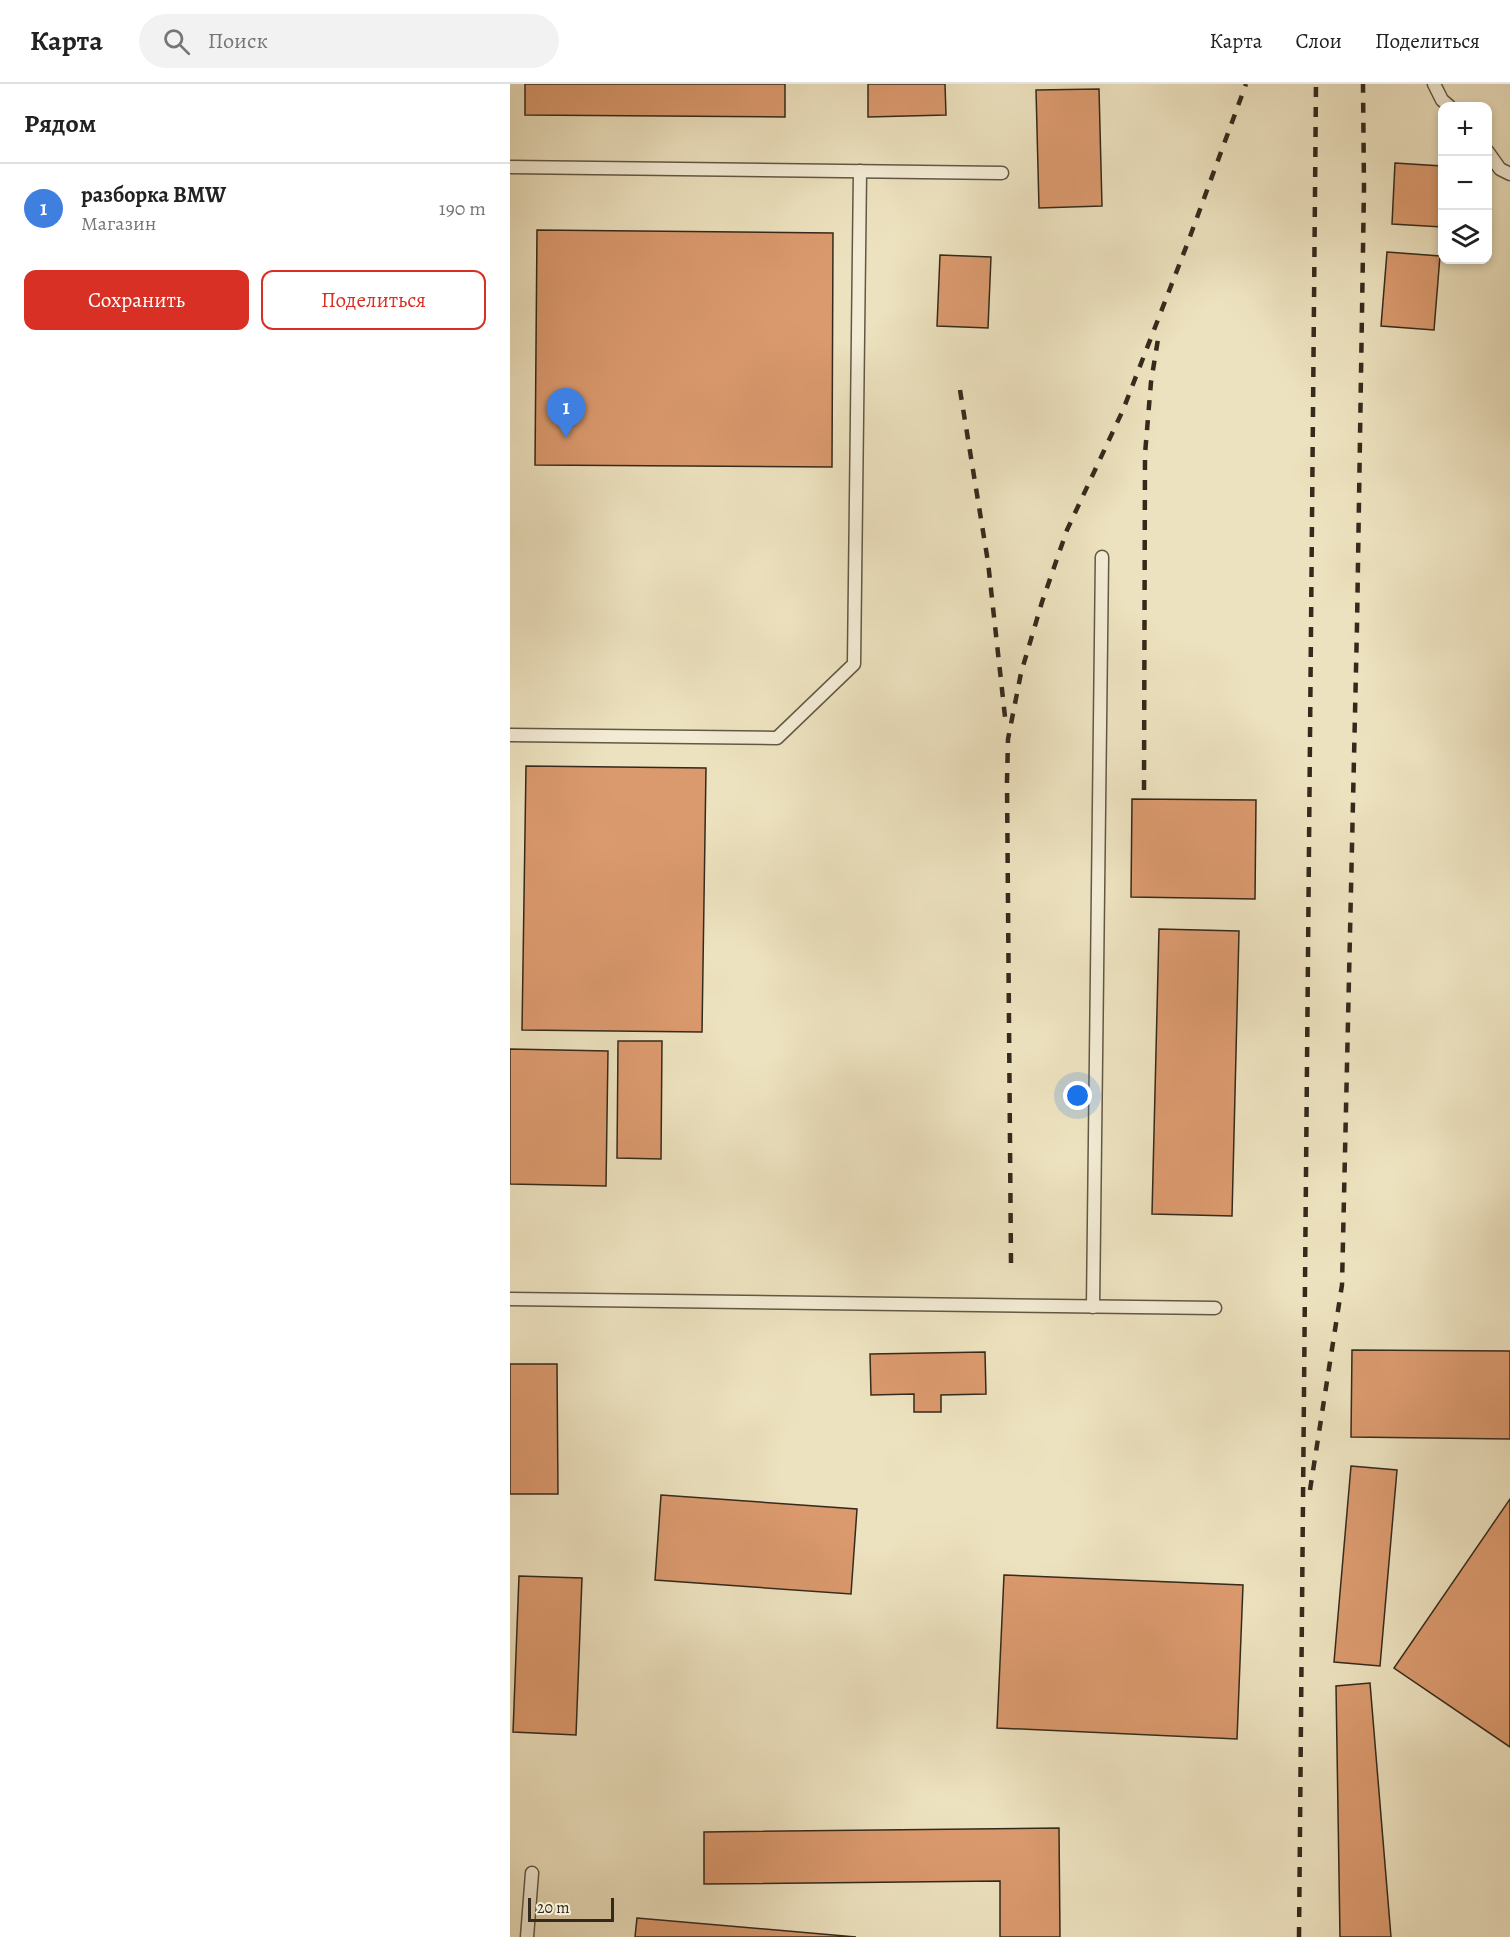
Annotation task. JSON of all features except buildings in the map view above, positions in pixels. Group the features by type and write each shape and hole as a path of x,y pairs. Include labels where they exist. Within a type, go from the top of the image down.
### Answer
{"lane":[{"path":"1434,84 1444,102"},
{"path":"1491,156 1500,169 1510,174"},
{"path":"510,167 1002,173"},
{"path":"510,735 777,738 854,664 860,171"},
{"path":"1093,1307 1102,557"},
{"path":"510,1299 1215,1308"},
{"path":"527,1937 532,1873"}],"railway":[{"path":"1011,1263 1007,782 1008,739 1021,673 1067,530 1123,410 1246,84"},
{"path":"1299,1937 1316,84"},
{"path":"1310,1490 1342,1285 1357,626 1364,187 1363,84"},
{"path":"1144,790 1145,454 1151,382 1159,333"},
{"path":"960,390 988,562 1006,726"}],"place":[{"name":"разборка BMW","path":"566,438"}]}
